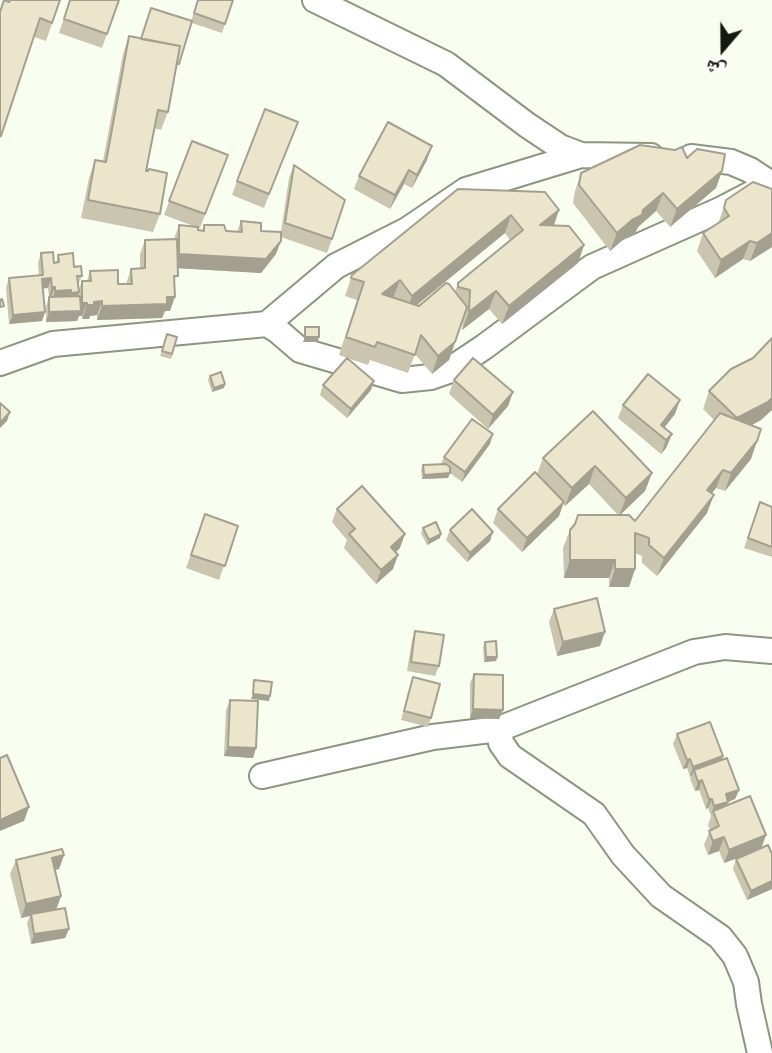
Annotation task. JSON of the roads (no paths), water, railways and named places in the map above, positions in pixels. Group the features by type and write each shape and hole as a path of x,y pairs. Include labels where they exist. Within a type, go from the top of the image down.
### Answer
{"street":[{"path":"315,0 446,64 527,125 560,147 581,155"},
{"path":"0,363 53,344 267,324 335,266 407,230 466,190 581,155 689,157 731,162 772,184"},
{"path":"267,324 300,351 402,380 431,377 448,371 466,359 593,267 772,184"},
{"path":"262,776 433,737 499,729 694,652 725,647 772,650"},
{"path":"499,729 501,743 510,756 594,814 623,855 661,896 720,937 735,956 746,982 760,1053"}]}
